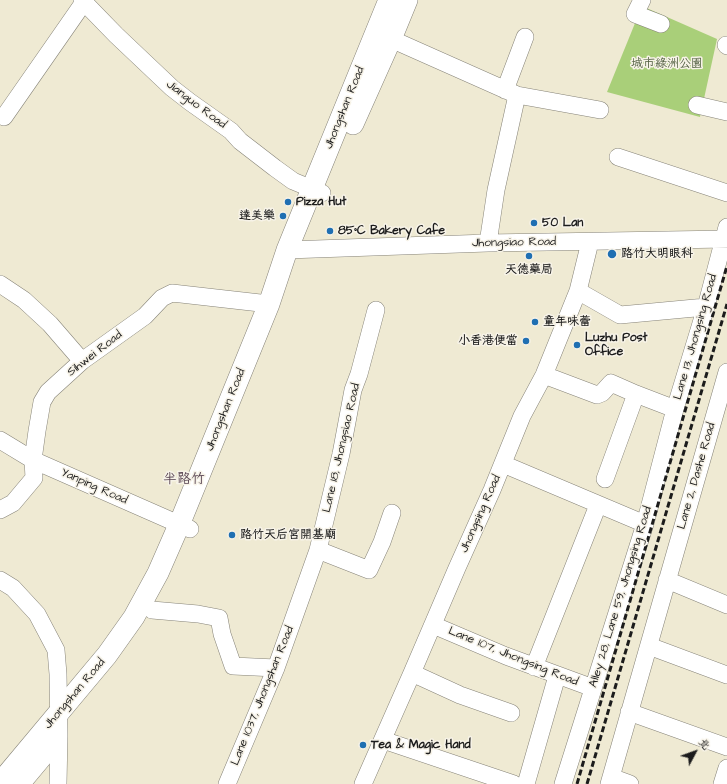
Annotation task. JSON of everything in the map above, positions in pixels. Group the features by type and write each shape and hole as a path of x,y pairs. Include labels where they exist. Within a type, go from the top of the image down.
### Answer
{"main road":[{"name":"Jhongshan Road","path":"0,783 107,655 134,617 158,572 185,527 317,191 390,0"},
{"name":"Jhongshan Road","path":"317,191 391,39 407,0"},
{"name":"Jhongshan Road","path":"19,784 125,654 152,610 171,574 185,527 270,304 294,250"}],"street":[{"path":"642,0 635,14 662,24"},
{"name":"Jianguo Road","path":"83,1 116,35 172,88 231,131 240,141 293,181 317,191"},
{"path":"4,117 83,1"},
{"path":"488,243 496,190 506,142 511,92 525,37"},
{"path":"391,39 511,92 600,110"},
{"path":"697,105 727,112"},
{"path":"618,157 727,193"},
{"name":"Jhongsiao Road","path":"294,250 488,243 590,242 726,236"},
{"name":"Lane 13, Jhongsing Road","path":"544,375 597,395 602,393 611,383 676,409 726,236"},
{"name":"Jhongsing Road","path":"363,784 503,464 522,416 544,375 578,291 590,242"},
{"path":"0,284 24,300 50,324 82,361"},
{"path":"578,291 620,315 706,308"},
{"name":"Sihwei Road","path":"0,510 13,503 34,478 33,460 36,431 42,402 48,392 82,361 145,316 162,298 172,293 270,304"},
{"name":"Lane 18, Jhongsiao Road","path":"298,608 318,550 341,454 353,390 359,374 376,310"},
{"name":"Lane 2, Dashe Road","path":"610,781 727,372"},
{"path":"605,479 636,394"},
{"name":"Alley 28, Lane 59, Jhongsing Road","path":"563,784 645,524 676,409"},
{"name":"Yanping Road","path":"0,440 33,460 185,527"},
{"path":"503,464 645,524"},
{"path":"534,667 598,505"},
{"path":"318,550 370,570 392,513"},
{"path":"0,580 13,588 37,614 56,650 59,735 58,784"},
{"path":"667,580 727,605"},
{"name":"Lane 1037, Jhongshan Road","path":"227,784 276,668 298,608"},
{"path":"152,610 198,614 218,618 233,666 276,668"},
{"name":"Lane 107, Jhongsing Road","path":"433,625 506,656 593,688"},
{"path":"649,646 727,675"},
{"path":"412,673 460,695 511,714"},
{"path":"526,784 557,676"},
{"path":"629,712 727,747"},
{"path":"383,740 514,784"},
{"path":"722,784 727,768"},
{"path":"610,781 630,784"}],"green space":[{"name":"城市綠洲公園","path":"642,6 717,39 700,117 607,92"}],"railway":[{"path":"577,784 727,266"},
{"path":"587,784 727,304"}],"place":[{"name":"Pizza Hut","path":"288,202"},
{"name":"達美樂","path":"283,216"},
{"name":"50 Lan","path":"534,223"},
{"name":"85°C Bakery Cafe","path":"330,231"},
{"name":"路竹大明眼科","path":"612,254"},
{"name":"天德藥局","path":"529,256"},
{"name":"童年味蕾","path":"535,322"},
{"name":"小香港便當","path":"526,341"},
{"name":"Luzhu Post Office","path":"577,345"},
{"name":"路竹天后宮開基廟","path":"232,535"},
{"name":"Tea & Magic Hand","path":"363,745"}],"district":[{"name":"半路竹","path":"184,480"}]}
